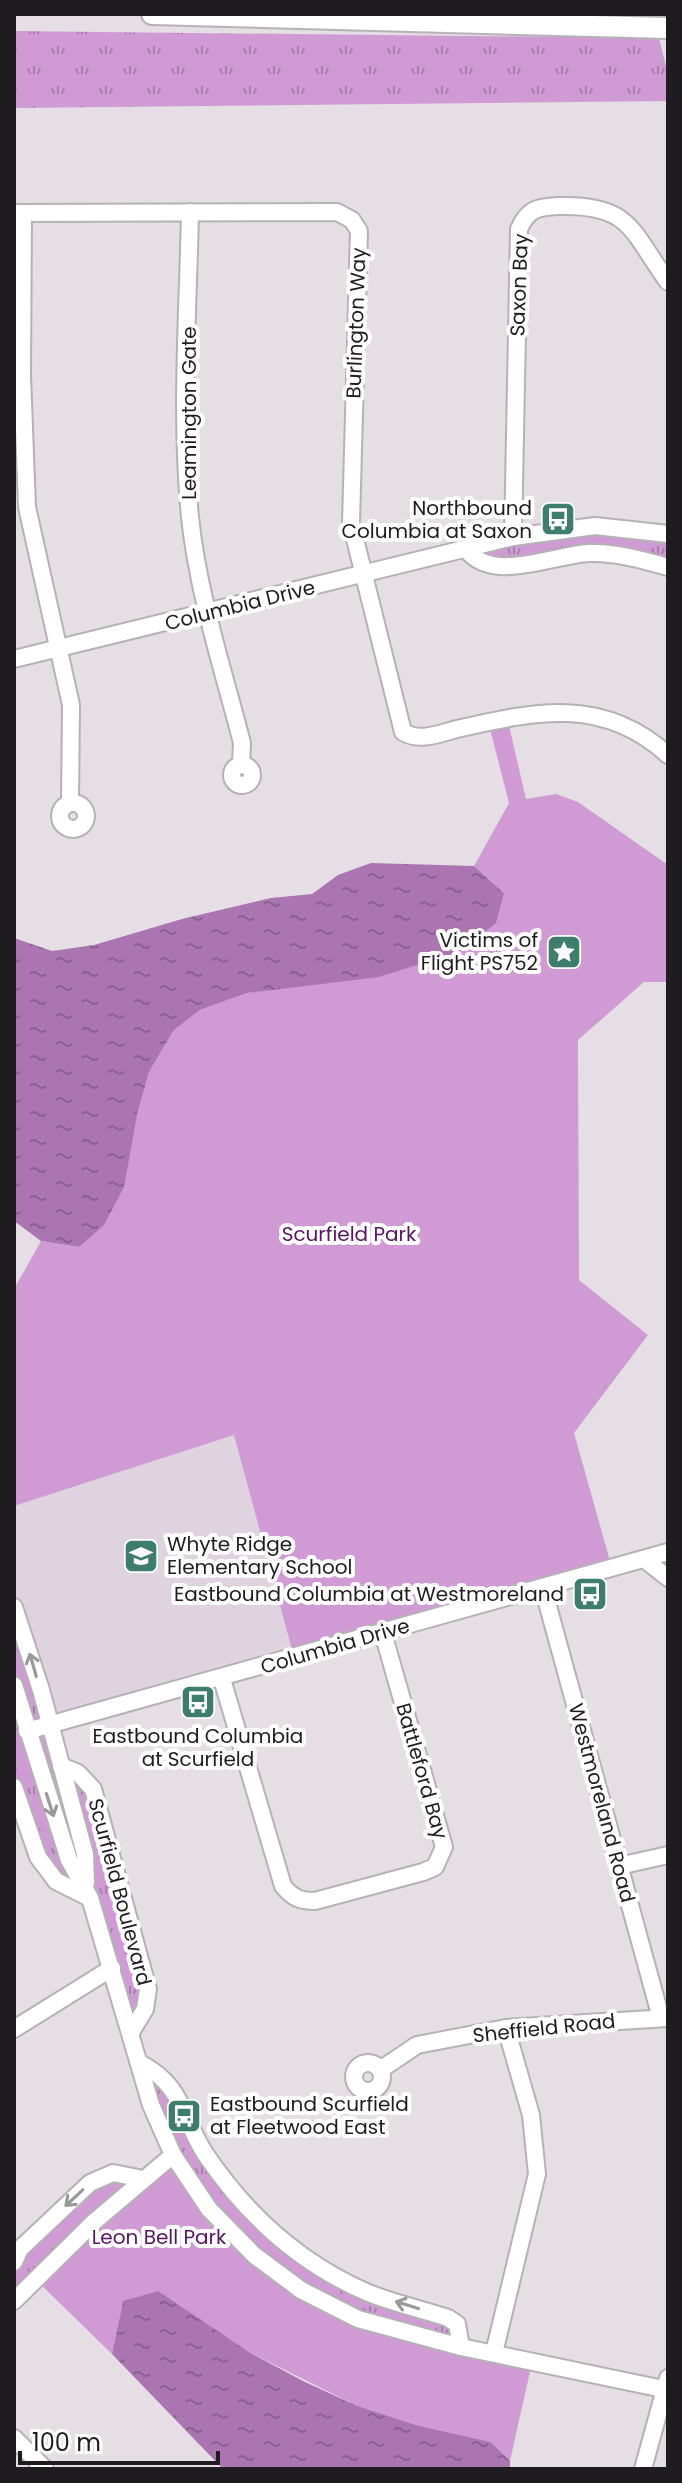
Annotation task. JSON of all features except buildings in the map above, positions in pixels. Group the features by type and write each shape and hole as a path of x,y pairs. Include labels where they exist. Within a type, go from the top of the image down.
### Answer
{"main road":[{"path":"152,14 668,28"}],"street":[{"name":"Saxon Bay","path":"513,537 519,229 525,215 537,207 588,205 606,209 621,218 668,282"},
{"name":"Leamington Gate","path":"190,212 187,471 190,519 242,743 241,765"},
{"name":"Burlington Way","path":"18,213 337,212 352,220 359,231 351,523 364,574"},
{"path":"18,213 18,375 27,507 71,705 70,803"},
{"name":"Columbia Drive","path":"14,659 513,537 595,526 668,534"},
{"path":"466,549 475,561 498,567 590,553 634,558 668,567"},
{"path":"364,574 403,732 422,737 521,715 602,715 644,733 668,755"},
{"name":"Columbia Drive","path":"27,1731 668,1552"},
{"path":"644,1559 668,1578"},
{"name":"Westmoreland Road","path":"543,1588 664,2018"},
{"name":"Scurfield Boulevard","path":"14,1607 85,1854 88,1891 151,2105 173,2155 209,2209 254,2255 301,2290 358,2319 461,2347 667,2386"},
{"name":"Battleford Bay","path":"222,1679 280,1877 292,1896 301,1901 315,1901 423,1872 435,1867 444,1847 383,1633"},
{"name":"Scurfield Boulevard","path":"14,1685 69,1860 88,1891"},
{"name":"Scurfield Boulevard","path":"61,1766 78,1773 93,1789 148,1989 145,2009 131,2032"},
{"name":"Scurfield Boulevard","path":"14,1787 38,1857 56,1881 88,1891"},
{"path":"619,1866 668,1855"},
{"path":"14,2029 112,1968"},
{"name":"Sheffield Road","path":"380,2070 417,2045 506,2028 664,2018"},
{"path":"494,2353 537,2174 531,2115 506,2028"},
{"path":"140,2063 162,2075 206,2154 254,2215 288,2245 342,2281 370,2294 448,2318 457,2324 461,2347"},
{"path":"14,2301 143,2179 173,2155"},
{"path":"14,2262 20,2249 90,2183 113,2173 143,2179"},
{"path":"643,2469 667,2386"},
{"path":"14,2438 45,2469"}],"shaded area":[{"name":"Whyte Ridge Elementary School","path":"234,1435 294,1657 50,1724 14,1607 14,1506"}],"green space":[{"path":"14,31 659,38 668,74 668,101 14,108"},
{"path":"595,526 668,534 668,567 590,553 498,567 466,549"},
{"name":"Scurfield Park","path":"507,717 526,799 556,794 578,802 668,865 668,982 644,982 578,1040 579,1280 648,1335 574,1433 612,1568 294,1657 234,1435 14,1506 14,1289 41,1241 79,1247 137,1115 149,1072 174,1030 200,1010 247,993 307,985 504,893 474,866 509,803 488,721"},
{"path":"14,1607 57,1749 93,1789 148,1989 131,2032 91,1898 56,1881 14,1787"},
{"path":"140,2063 162,2075 206,2154 313,2263 448,2318 461,2347 301,2290 184,2176"},
{"name":"Leon Bell Park","path":"173,2155 254,2255 358,2319 533,2358 510,2461 491,2442 416,2425 355,2405 249,2352 204,2324 123,2301 112,2354 37,2281"},
{"path":"143,2179 14,2301 14,2262 90,2183"}],"water":[{"path":"371,863 474,866 504,893 496,923 461,951 379,977 247,993 200,1010 174,1030 149,1072 137,1115 124,1187 104,1225 79,1247 41,1241 14,1221 14,938 52,951 94,945 182,919 271,898 312,894 338,875"},
{"path":"158,2291 249,2352 355,2405 416,2425 491,2442 510,2461 510,2469 223,2469 112,2354 123,2301"}],"place":[{"name":"Northbound Columbia at Saxon","path":"558,519"},
{"name":"Victims of Flight PS752","path":"564,952"},
{"name":"Whyte Ridge Elementary School","path":"141,1556"},
{"name":"Eastbound Columbia at Westmoreland","path":"590,1594"},
{"name":"Eastbound Columbia at Scurfield","path":"198,1702"},
{"name":"Eastbound Scurfield at Fleetwood East","path":"184,2116"}]}
